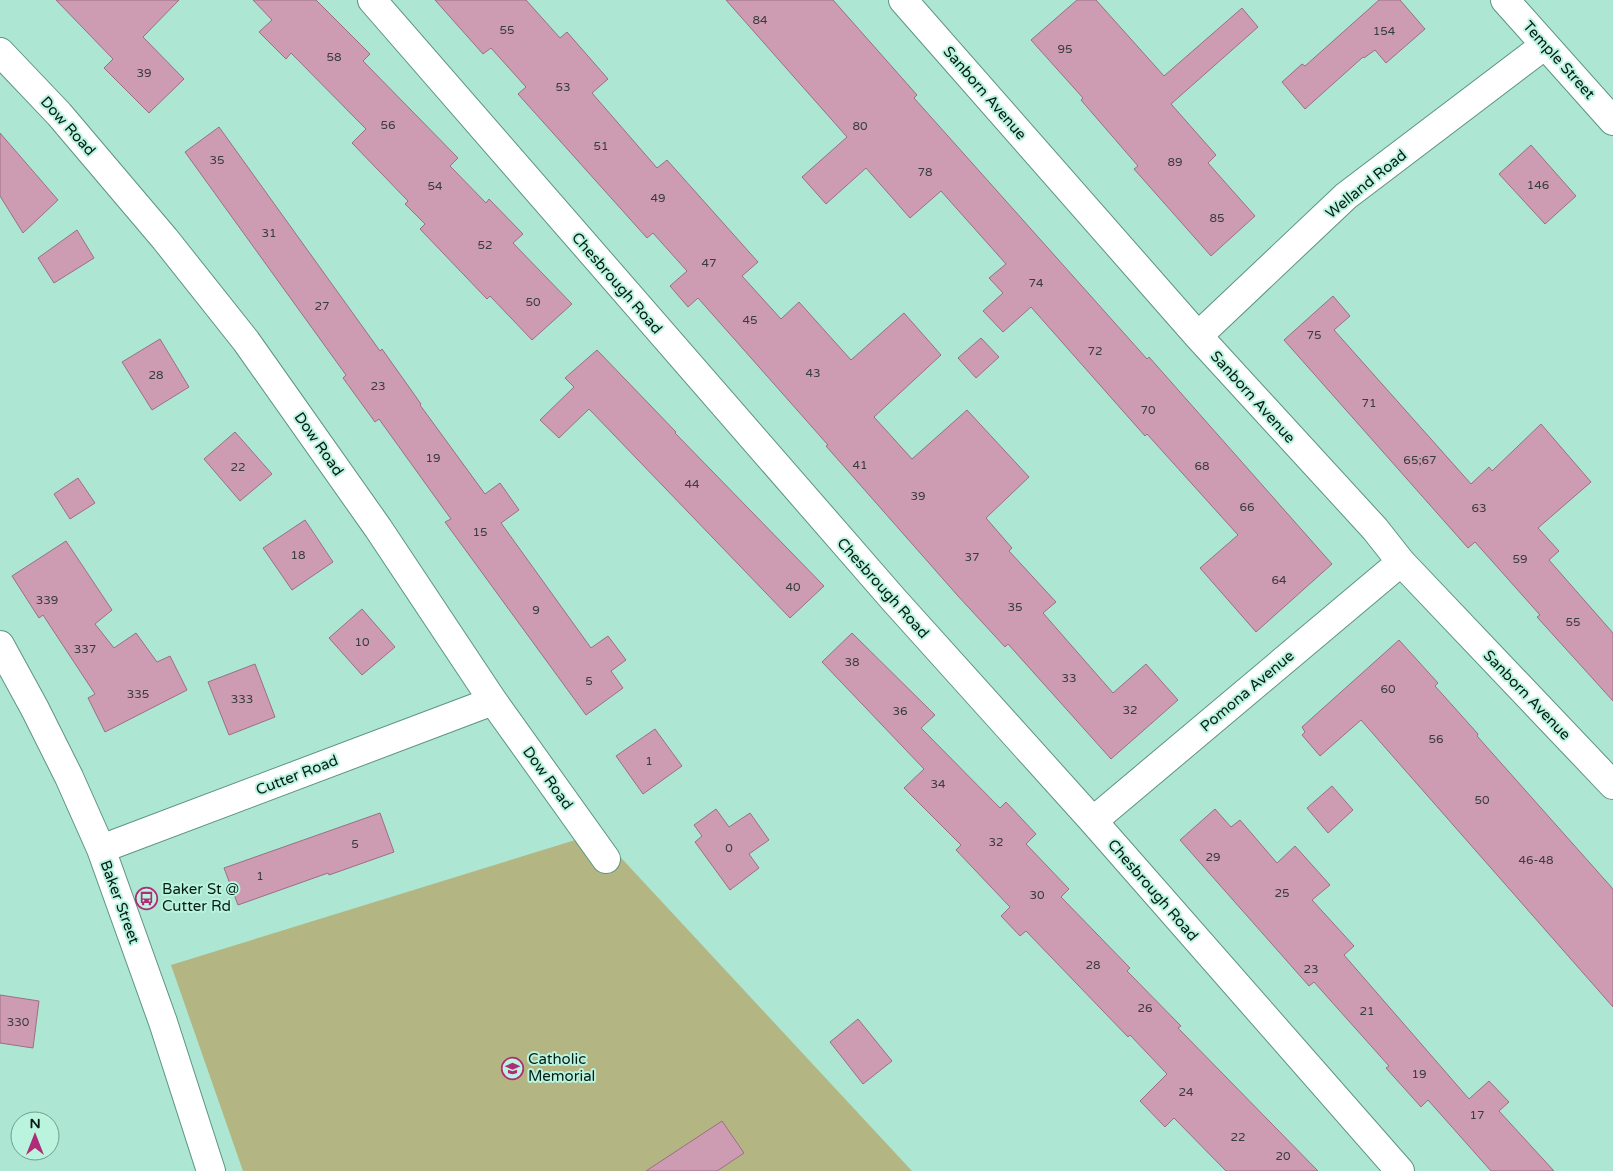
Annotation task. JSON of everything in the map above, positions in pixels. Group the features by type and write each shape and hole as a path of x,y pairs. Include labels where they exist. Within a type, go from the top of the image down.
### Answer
{"street":[{"name":"Chesbrough Road","path":"372,0 816,512 1093,821 1400,1171"},
{"name":"Sanborn Avenue","path":"903,0 1198,336 1374,529 1401,562 1613,785"},
{"name":"Temple Street","path":"1505,0 1613,121"},
{"name":"Welland Road","path":"1198,336 1346,196 1545,45"},
{"name":"Dow Road","path":"0,52 59,114 159,231 246,341 378,528 493,701 606,859"},
{"name":"Pomona Avenue","path":"1093,821 1401,562"},
{"name":"Baker Street","path":"0,645 36,709 101,849 163,1022 212,1171"},
{"name":"Cutter Road","path":"101,849 493,701"}],"green space":[{"name":"Catholic Memorial","path":"598,833 912,1171 243,1171 171,965"}],"building":[{"path":"56,0 179,0 143,37 184,79 149,113 104,68 113,59"},
{"path":"253,0 316,0 370,54 363,61 458,158 450,166 486,203 489,199 523,234 513,243 572,304 532,340 490,296 487,299 420,229 425,224 405,204 408,201 352,143 366,129 291,53 286,59 259,32 272,20"},
{"path":"435,0 526,0 560,38 567,32 608,79 592,93 657,168 667,160 758,262 742,276 781,319 799,302 851,360 904,313 941,355 874,417 912,459 967,410 1029,477 986,518 1012,548 1009,551 1056,602 1043,613 1113,693 1146,664 1178,700 1111,759 1008,644 1005,647 958,596 698,298 688,307 670,286 687,271 653,233 647,238 518,94 526,87 491,48 483,54"},
{"path":"726,0 833,0 917,95 914,98 1147,359 1149,357 1332,564 1256,632 1200,568 1238,535 1147,434 1145,436 1031,307 1003,332 983,311 1003,293 989,278 1006,264 941,191 910,218 866,168 826,204 802,177 847,137"},
{"path":"1077,0 1096,0 1164,76 1242,8 1258,27 1171,104 1216,155 1208,163 1255,216 1211,256 1134,169 1138,166 1081,100 1083,98 1031,40"},
{"path":"1379,0 1400,0 1425,29 1386,63 1375,50 1363,57 1305,109 1282,82 1302,64 1305,66"},
{"path":"219,127 380,351 382,349 485,494 500,483 519,510 501,523 591,648 608,636 626,660 611,671 623,688 586,715 445,522 451,519 379,419 375,422 343,378 346,375 185,152"},
{"path":"0,133 58,200 23,233 0,196"},
{"path":"1531,145 1576,196 1545,224 1499,174"},
{"path":"77,230 94,258 54,283 38,258"},
{"path":"1333,296 1350,316 1334,330 1471,484 1489,467 1492,471 1541,424 1591,482 1538,528 1559,551 1549,560 1613,633 1613,701 1537,617 1540,615 1475,542 1468,548 1284,340"},
{"path":"981,338 999,357 976,378 958,358"},
{"path":"160,339 189,387 152,410 122,362"},
{"path":"597,350 824,586 790,618 589,409 559,438 540,420 574,387 565,378"},
{"path":"235,432 272,474 240,501 204,459"},
{"path":"78,478 95,503 70,519 54,494"},
{"path":"305,520 333,562 292,590 263,548"},
{"path":"66,541 112,610 95,624 114,648 136,633 157,662 170,656 187,690 105,732 88,698 95,694 43,615 39,618 12,576"},
{"path":"362,609 395,647 362,675 329,638"},
{"path":"852,633 935,715 921,728 1000,808 1006,802 1036,834 1026,844 1069,889 1061,897 1130,968 1127,971 1181,1026 1178,1028 1318,1171 1226,1171 1174,1118 1165,1127 1140,1101 1167,1074 1130,1035 1128,1037 1026,931 1020,936 1001,916 1010,907 956,850 961,845 904,788 924,769 822,662"},
{"path":"1399,640 1438,683 1435,686 1478,734 1477,736 1613,889 1613,1007 1361,720 1320,756 1302,735 1305,732 1302,727"},
{"path":"255,664 275,717 229,735 208,682"},
{"path":"655,729 682,766 643,794 616,756"},
{"path":"1332,786 1353,810 1328,833 1307,808"},
{"path":"716,809 729,827 750,813 769,840 749,854 759,868 730,890 695,842 702,836 694,825"},
{"path":"1215,809 1231,827 1240,820 1277,863 1295,846 1330,885 1312,900 1354,946 1344,955 1469,1099 1489,1081 1509,1102 1499,1111 1554,1171 1491,1171 1428,1100 1421,1107 1386,1068 1389,1066 1314,982 1309,986 1180,840"},
{"path":"380,813 394,852 238,905 224,868"},
{"path":"0,995 39,1001 33,1048 0,1043"},
{"path":"858,1019 892,1061 863,1084 830,1042"},
{"path":"722,1121 744,1153 717,1171 646,1171"}],"place":[{"name":"Baker St @ Cutter Rd","path":"146,898"},
{"name":"Catholic Memorial","path":"512,1068"}]}
